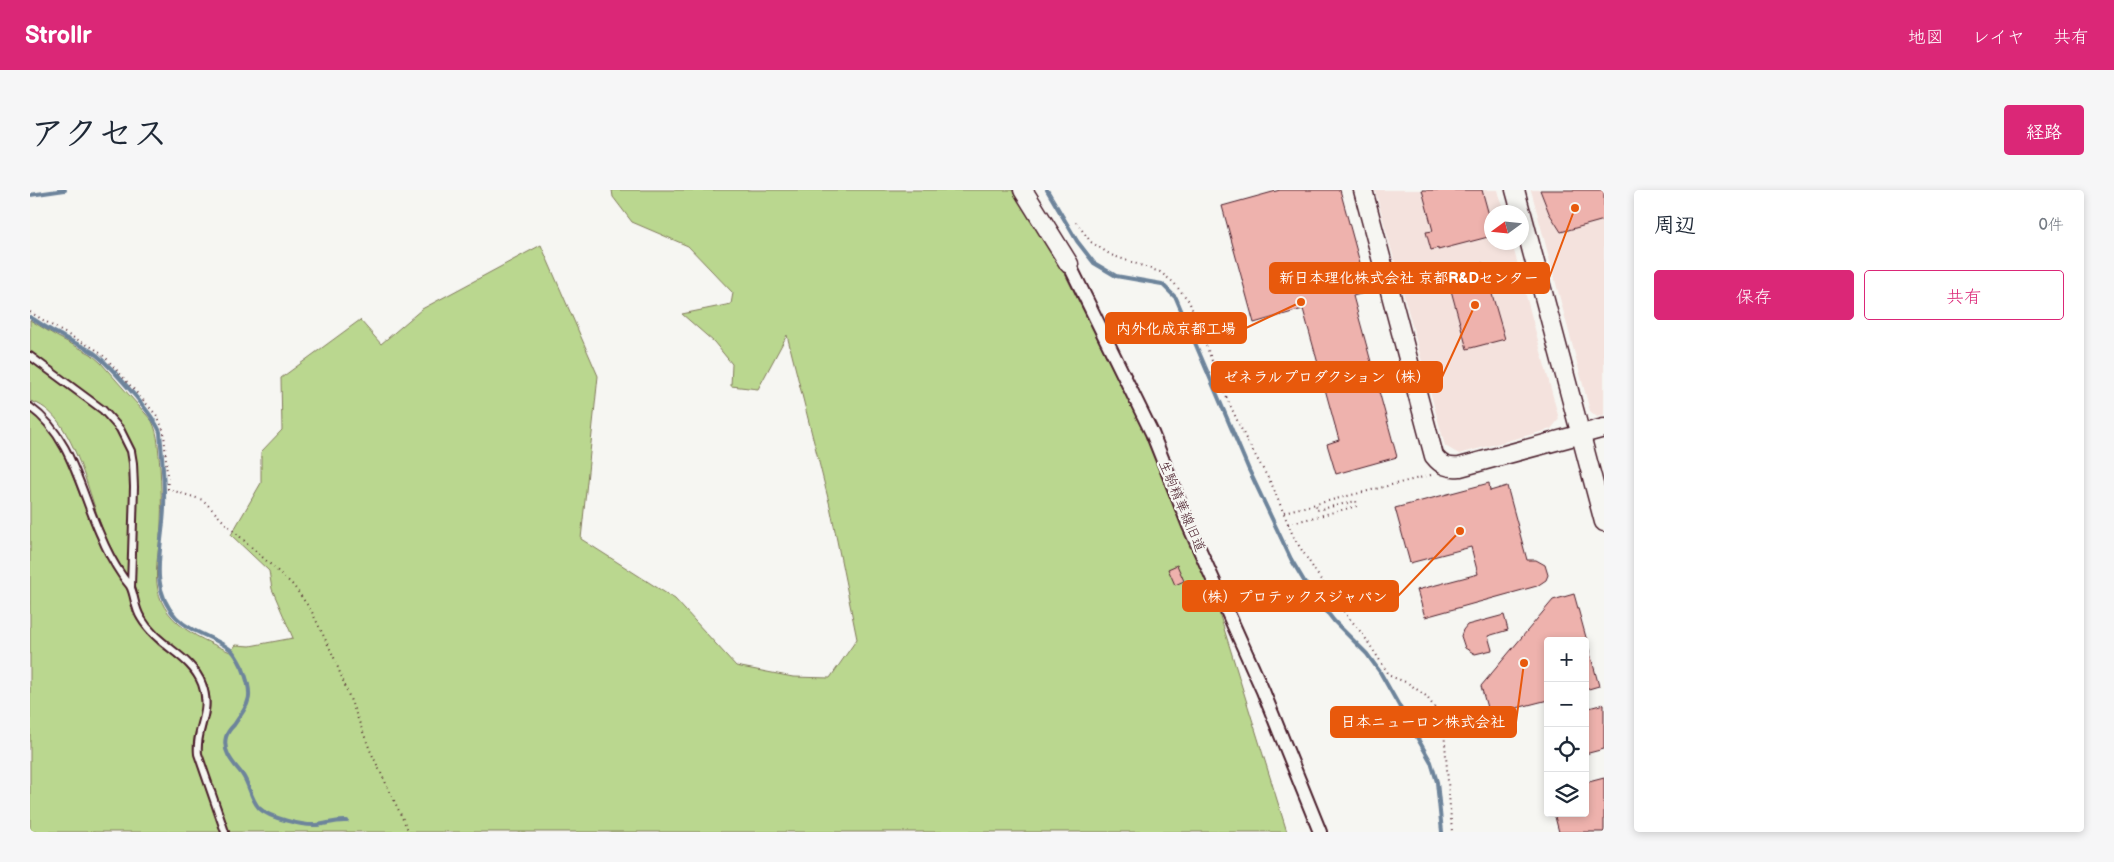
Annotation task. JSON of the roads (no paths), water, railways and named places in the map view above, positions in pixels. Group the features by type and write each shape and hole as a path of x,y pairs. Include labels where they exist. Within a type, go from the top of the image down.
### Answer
{"street":[{"name":"生駒精華線旧道","path":"1023,190 1068,264 1152,433 1189,526 1262,690 1320,832"},
{"path":"1363,190 1434,456 1442,465 1450,468 1460,467 1604,428"},
{"path":"1515,190 1519,205"},
{"path":"1529,243 1604,522"}],"lane":[{"path":"30,356 103,410 120,429 129,445 134,475 131,587 135,607 148,630 160,642 188,663 202,683 206,709 198,741 198,754 225,832"},
{"path":"30,406 49,422 60,437 111,558 131,587"}],"waterway":[{"path":"30,195 65,190"},
{"path":"1047,190 1077,241 1094,263 1116,276 1162,284 1176,298 1249,470 1291,559 1307,586 1334,621 1367,654 1380,672 1431,762 1437,782 1442,832"},
{"path":"30,317 94,353 101,359 140,402 160,432 164,499 159,565 159,579 162,592 167,605 182,623 231,650 243,669 248,686 249,699 244,710 227,734 225,742 227,753 245,778 256,804 270,815 295,823 317,825 347,821"}],"place":[{"name":"新日本理化株式会社 京都R&Dセンター","path":"1575,208"},
{"name":"内外化成京都工場","path":"1301,302"},
{"name":"ゼネラルプロダクション（株）","path":"1475,305"},
{"name":"（株）プロテックスジャパン","path":"1460,531"},
{"name":"日本ニューロン株式会社","path":"1524,663"}]}
